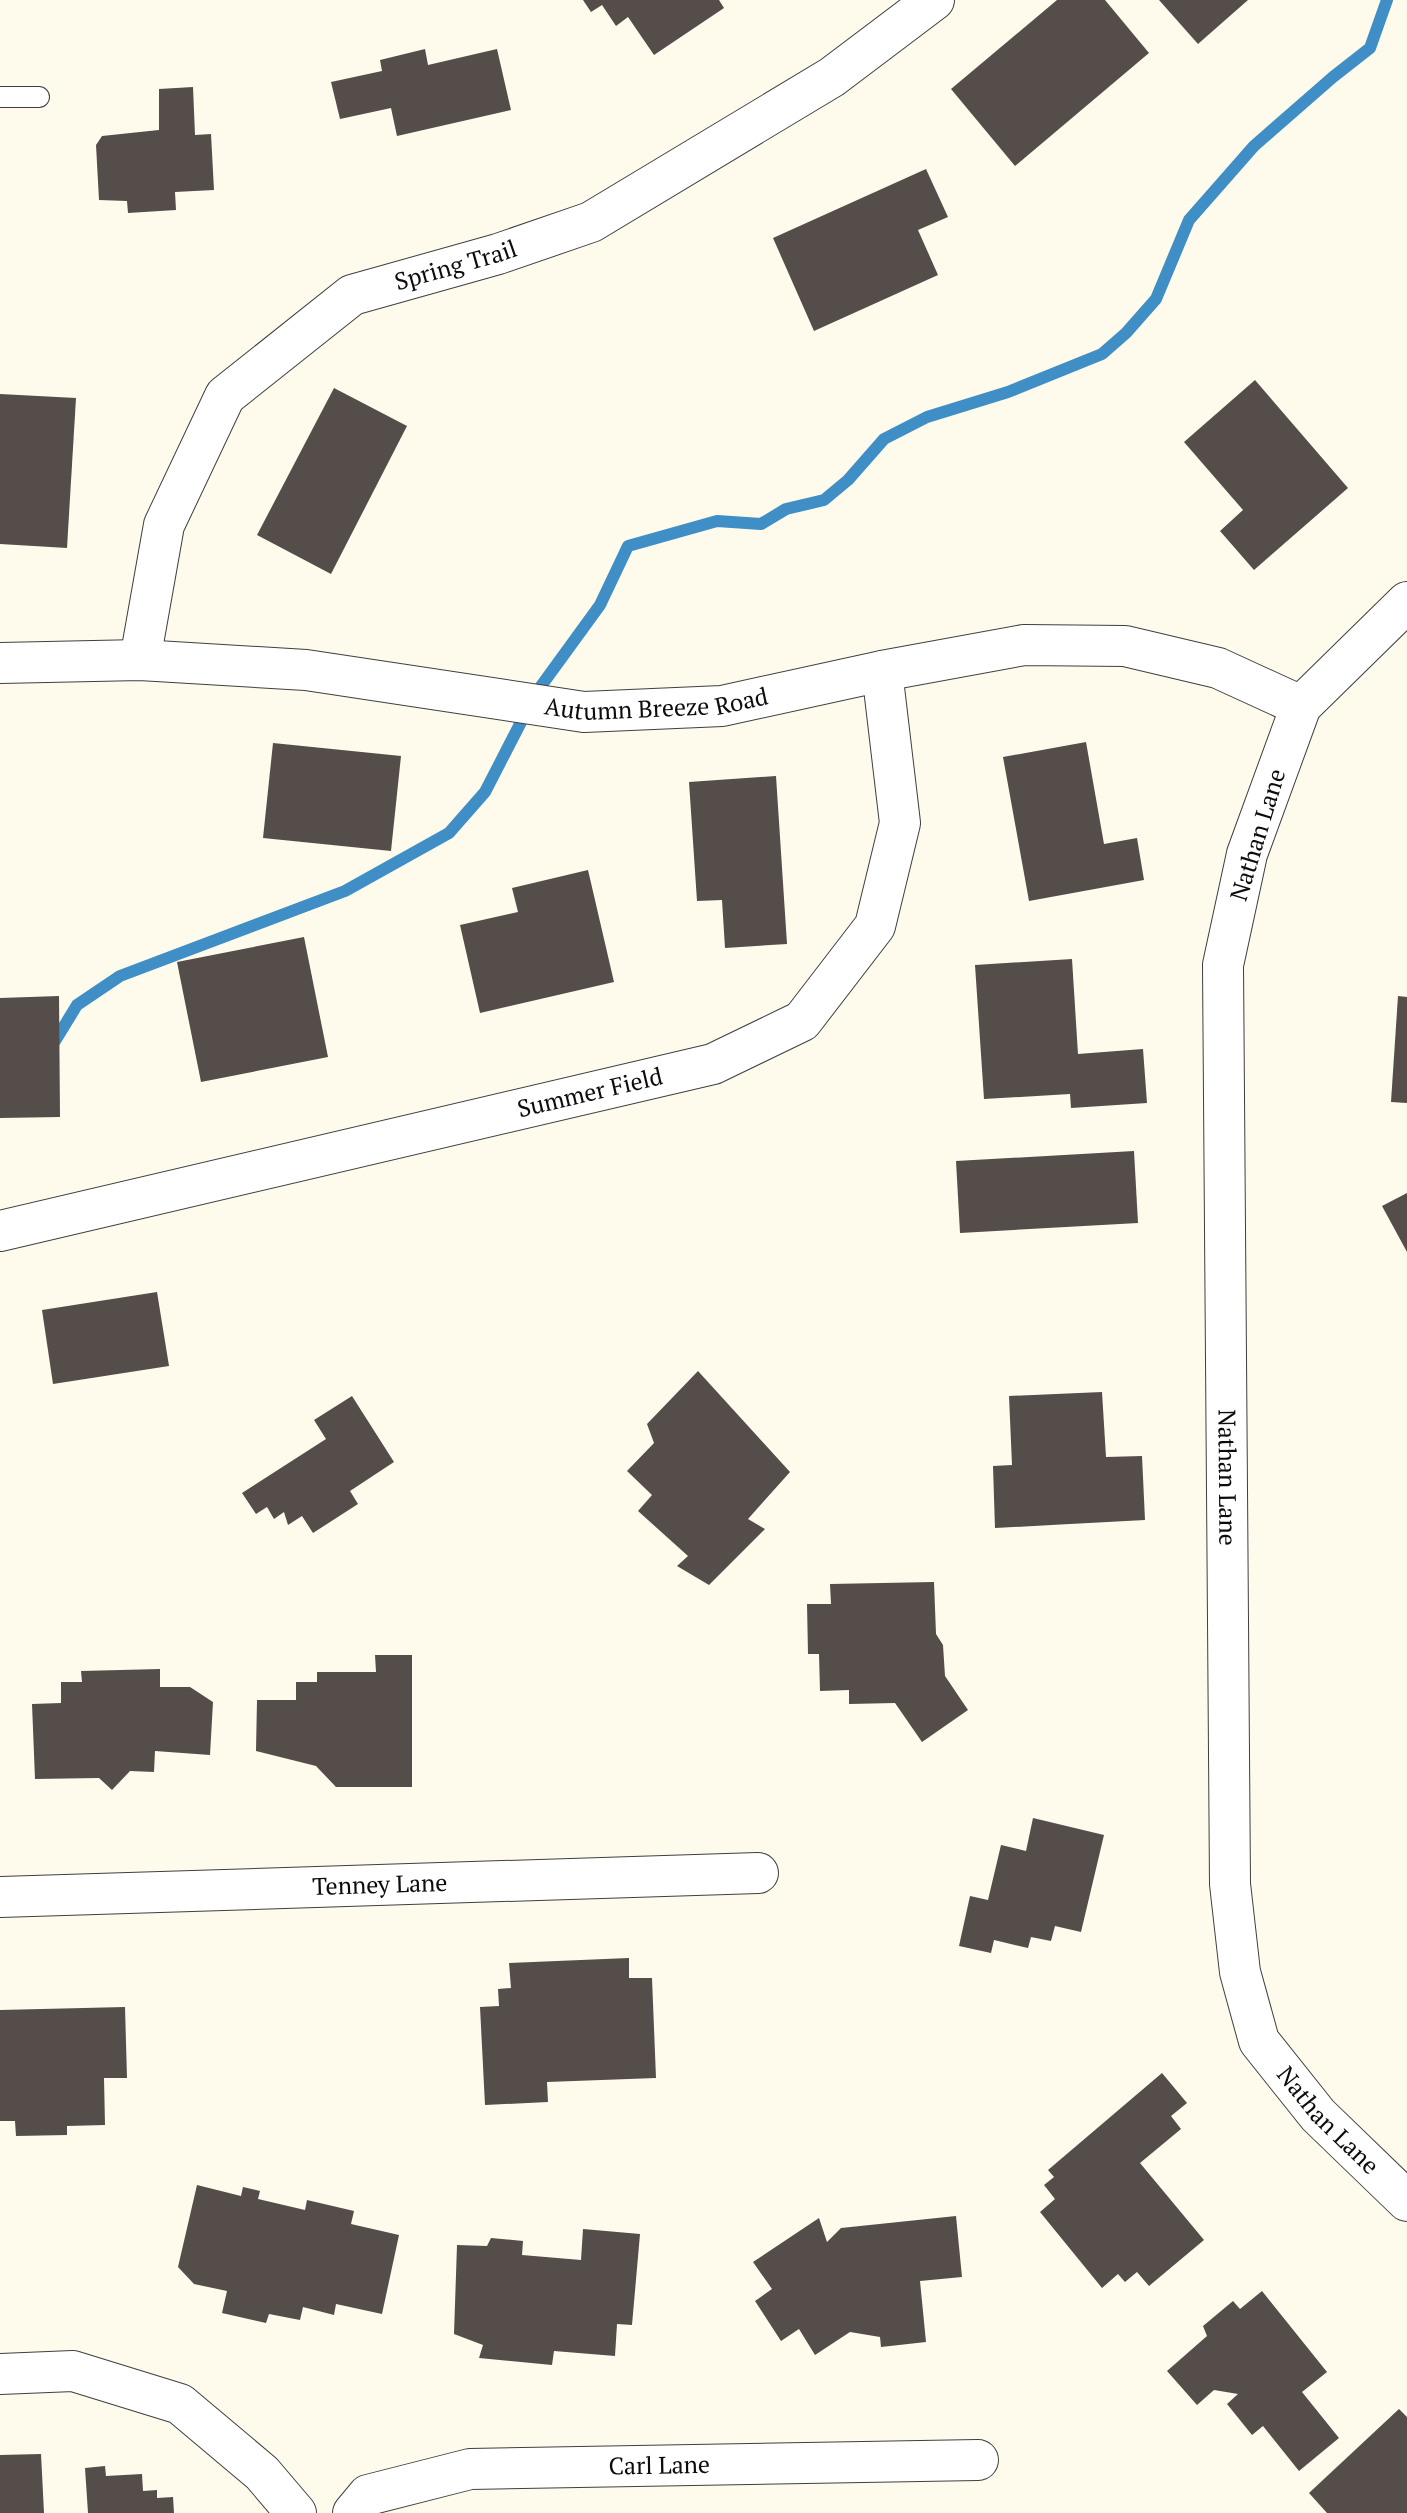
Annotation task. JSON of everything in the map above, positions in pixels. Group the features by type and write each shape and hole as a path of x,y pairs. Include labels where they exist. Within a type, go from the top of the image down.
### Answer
{"street":[{"name":"Spring Trail","path":"140,660 164,525 225,396 352,295 498,254 591,222 832,77 934,0"},
{"path":"1301,706 1407,602"},
{"name":"Autumn Breeze Road","path":"0,663 140,660 306,670 584,712 722,706 882,671 1024,645 1125,646 1218,668 1301,706"},
{"name":"Summer Field","path":"0,1231 713,1064 802,1021 875,926 900,823 882,671"},
{"name":"Nathan Lane","path":"1301,706 1247,854 1223,965 1230,1884 1240,1972 1259,2041 1318,2115 1407,2201"},
{"name":"Tenney Lane","path":"0,1897 758,1873"},
{"path":"0,2374 73,2371 180,2404 262,2473 296,2513"},
{"name":"Carl Lane","path":"353,2513 368,2495 470,2469 978,2460"}],"lane":[{"path":"0,97 39,97"}],"building":[{"path":"583,0 719,0 724,8 654,55 628,17 616,26 602,5 591,12"},
{"path":"1057,0 1105,0 1149,53 1015,166 951,89"},
{"path":"1159,0 1248,0 1198,44"},
{"path":"425,49 428,65 497,49 511,110 397,136 391,108 340,119 331,82 382,71 380,60"},
{"path":"193,87 195,135 211,134 214,190 175,192 176,210 128,213 127,201 99,200 96,145 102,136 159,130 159,89"},
{"path":"926,169 948,217 918,230 938,275 814,331 773,238"},
{"path":"1255,380 1348,488 1254,570 1220,531 1243,510 1184,442"},
{"path":"334,388 407,426 331,574 257,535"},
{"path":"0,394 76,398 67,548 0,544"},
{"path":"1086,742 1104,844 1137,838 1144,880 1029,901 1003,757"},
{"path":"273,743 401,756 391,851 263,838"},
{"path":"776,776 787,944 725,948 722,900 697,901 689,782"},
{"path":"588,870 614,982 480,1013 460,925 518,912 512,888"},
{"path":"304,937 328,1057 201,1082 177,962"},
{"path":"1072,959 1078,1054 1143,1049 1147,1103 1071,1108 1070,1094 984,1099 975,965"},
{"path":"59,996 60,1117 0,1118 0,998"},
{"path":"1398,996 1407,997 1407,1103 1391,1102"},
{"path":"1134,1151 1138,1223 960,1233 956,1161"},
{"path":"1407,1193 1407,1252 1382,1206"},
{"path":"157,1292 169,1366 53,1384 42,1310"},
{"path":"698,1371 790,1472 748,1519 765,1529 709,1585 677,1566 688,1556 638,1511 652,1495 627,1471 654,1443 647,1424"},
{"path":"1102,1392 1106,1457 1142,1456 1145,1520 995,1528 993,1466 1012,1465 1009,1396"},
{"path":"352,1396 394,1462 350,1491 358,1504 313,1533 302,1516 288,1525 284,1512 274,1519 267,1507 256,1514 242,1493 326,1439 314,1420"},
{"path":"934,1582 936,1634 943,1645 945,1676 968,1710 922,1742 895,1703 849,1704 849,1690 820,1691 819,1654 808,1654 807,1604 831,1604 830,1584"},
{"path":"375,1655 412,1655 412,1787 336,1787 316,1766 256,1751 257,1700 296,1700 296,1682 317,1682 317,1672 376,1672"},
{"path":"160,1669 160,1687 190,1687 213,1702 210,1755 155,1751 154,1772 130,1771 112,1790 99,1778 35,1779 32,1704 61,1703 61,1682 82,1682 81,1671"},
{"path":"1033,1818 1104,1835 1081,1932 1055,1926 1051,1941 1031,1937 1028,1948 994,1940 991,1953 959,1946 970,1896 988,1900 1001,1845 1026,1851"},
{"path":"629,1958 629,1978 652,1978 656,2078 547,2082 548,2102 485,2105 480,2007 499,2006 498,1989 511,1988 509,1963"},
{"path":"125,2007 127,2078 104,2078 105,2125 67,2126 67,2135 16,2136 15,2121 0,2121 0,2010"},
{"path":"1162,2073 1187,2103 1171,2116 1181,2129 1140,2163 1204,2240 1149,2286 1137,2272 1125,2282 1118,2274 1102,2288 1040,2212 1055,2199 1044,2185 1054,2177 1048,2170"},
{"path":"197,2185 241,2196 243,2187 260,2191 258,2199 305,2210 307,2200 354,2211 351,2224 399,2235 382,2314 336,2304 334,2315 303,2307 300,2320 269,2314 266,2323 222,2313 227,2291 194,2284 178,2267"},
{"path":"956,2216 962,2277 920,2281 926,2342 881,2347 880,2337 850,2332 815,2355 799,2329 781,2341 755,2301 772,2289 753,2262 819,2218 827,2242 841,2228"},
{"path":"583,2229 640,2234 632,2325 617,2324 615,2356 554,2351 552,2365 479,2358 483,2345 454,2334 457,2245 487,2246 491,2238 523,2241 522,2255 581,2260"},
{"path":"1262,2291 1327,2372 1302,2392 1339,2438 1299,2471 1263,2426 1252,2435 1227,2404 1238,2394 1214,2390 1197,2405 1167,2371 1207,2336 1203,2326 1233,2301 1240,2309"},
{"path":"1399,2409 1407,2417 1407,2513 1327,2513 1309,2493"},
{"path":"41,2454 44,2513 0,2513 0,2455"},
{"path":"105,2466 106,2476 142,2474 143,2491 157,2490 157,2498 173,2497 174,2513 88,2513 85,2468"}],"waterway":[{"path":"52,1046 77,1005 120,976 345,891 449,833 485,792 536,693 600,605 628,546 717,521 761,524 786,509 824,500 848,480 884,439 927,417 1008,392 1102,354 1126,333 1156,299 1189,220 1254,146 1370,48 1387,0"}]}
